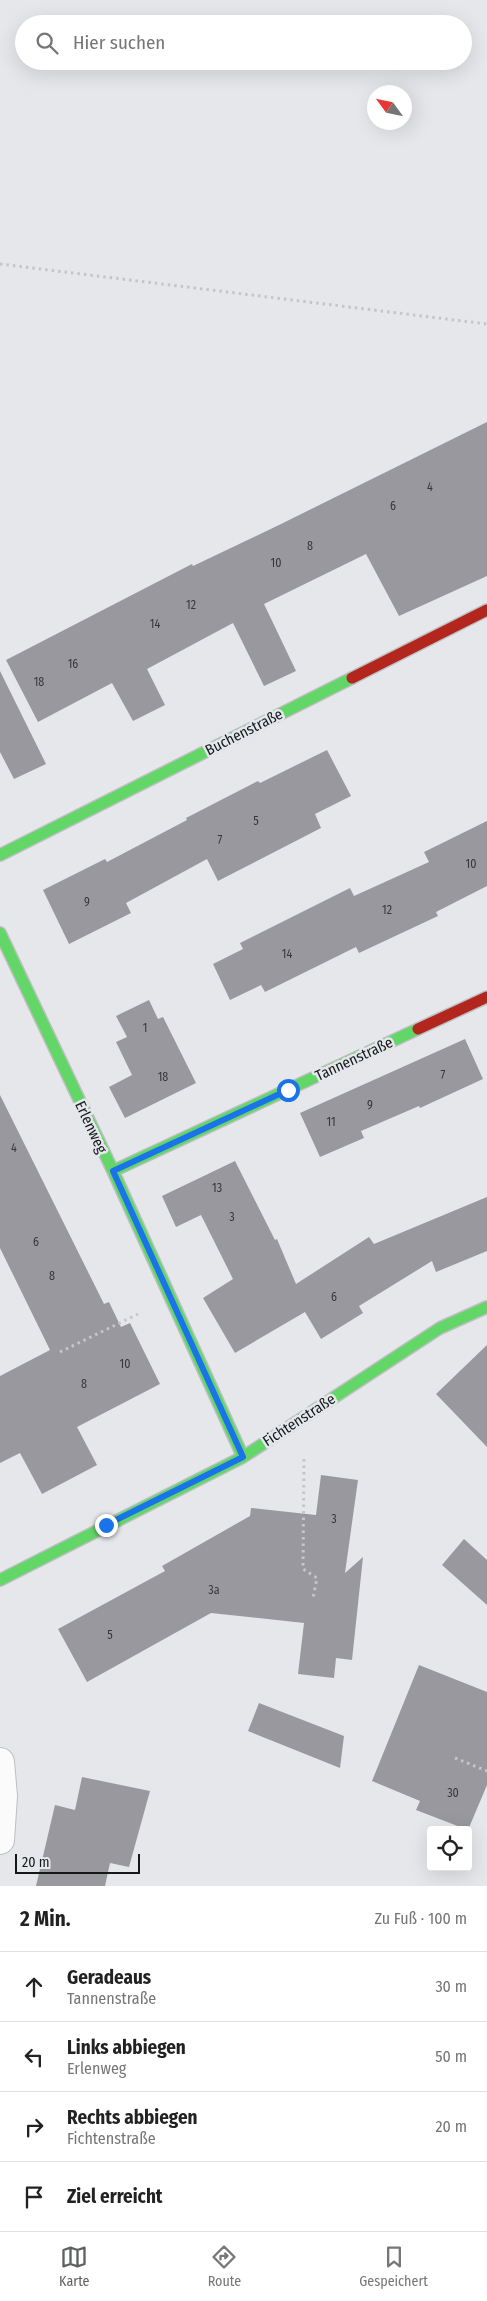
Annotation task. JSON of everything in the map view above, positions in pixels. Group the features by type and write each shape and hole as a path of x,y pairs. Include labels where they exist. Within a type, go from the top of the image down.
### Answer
{"street":[{"name":"Buchenstraße","path":"0,855 487,610"},
{"name":"Erlenweg","path":"0,933 113,1171 243,1457"},
{"name":"Tannenstraße","path":"113,1171 487,997"},
{"name":"Fichtenstraße","path":"0,1580 243,1457 440,1328 487,1307"},
{"path":"0,1762 3,1796 0,1840"}],"path":[{"path":"0,264 487,324"},
{"path":"60,1352 170,1298"},
{"path":"304,1416 303,1569 316,1578 314,1598"},
{"path":"455,1758 487,1771"}],"building":[{"path":"487,422 487,576 399,616 366,554 264,604 296,671 264,686 233,623 147,669 165,705 133,721 112,683 38,722 6,660 192,564 193,566 279,525"},
{"path":"0,671 46,764 14,779 0,752"},
{"path":"327,750 351,796 315,814 321,828 218,881 207,859 126,903 131,913 69,944 43,890 105,859 107,862 258,781 260,783"},
{"path":"487,821 487,886 436,912 438,916 359,953 356,947 265,992 261,985 230,1000 213,964 243,949 240,943 350,888 354,896 429,862 424,852"},
{"path":"149,1000 158,1019 163,1017 196,1083 125,1118 109,1087 132,1075 116,1042 127,1037 116,1016"},
{"path":"465,1039 483,1079 420,1108 419,1106 361,1131 364,1138 320,1157 300,1113"},
{"path":"0,1095 104,1304 109,1302 121,1327 130,1323 160,1384 77,1427 97,1465 42,1494 20,1453 0,1463 0,1376 50,1350 0,1248"},
{"path":"235,1161 275,1240 277,1239 296,1284 369,1237 374,1244 487,1197 487,1251 436,1272 432,1261 359,1306 363,1313 321,1339 305,1312 235,1353 203,1298 233,1279 201,1215 176,1227 162,1196"},
{"path":"487,1345 487,1447 436,1394"},
{"path":"321,1475 358,1480 345,1573 363,1557 352,1660 336,1658 334,1678 298,1674 304,1623 211,1613 87,1682 58,1629 165,1571 162,1566 250,1516 251,1508 316,1515"},
{"path":"464,1539 487,1560 487,1605 442,1565"},
{"path":"419,1665 487,1692 487,1785 470,1826 458,1826 416,1810 420,1801 372,1781"},
{"path":"259,1703 344,1736 340,1768 248,1731"},
{"path":"82,1777 150,1791 129,1867 110,1863 105,1886 36,1886 55,1805 75,1810"}],"traffic: fast":[{"path":"0,855 352,678"},
{"path":"0,933 113,1171 243,1457"},
{"path":"113,1171 418,1029"},
{"path":"0,1580 243,1457 440,1328 487,1307"}],"traffic: jam":[{"path":"352,678 487,610"},
{"path":"418,1029 487,997"}],"route":[{"path":"106,1525 243,1457 113,1171 288,1090"}]}
